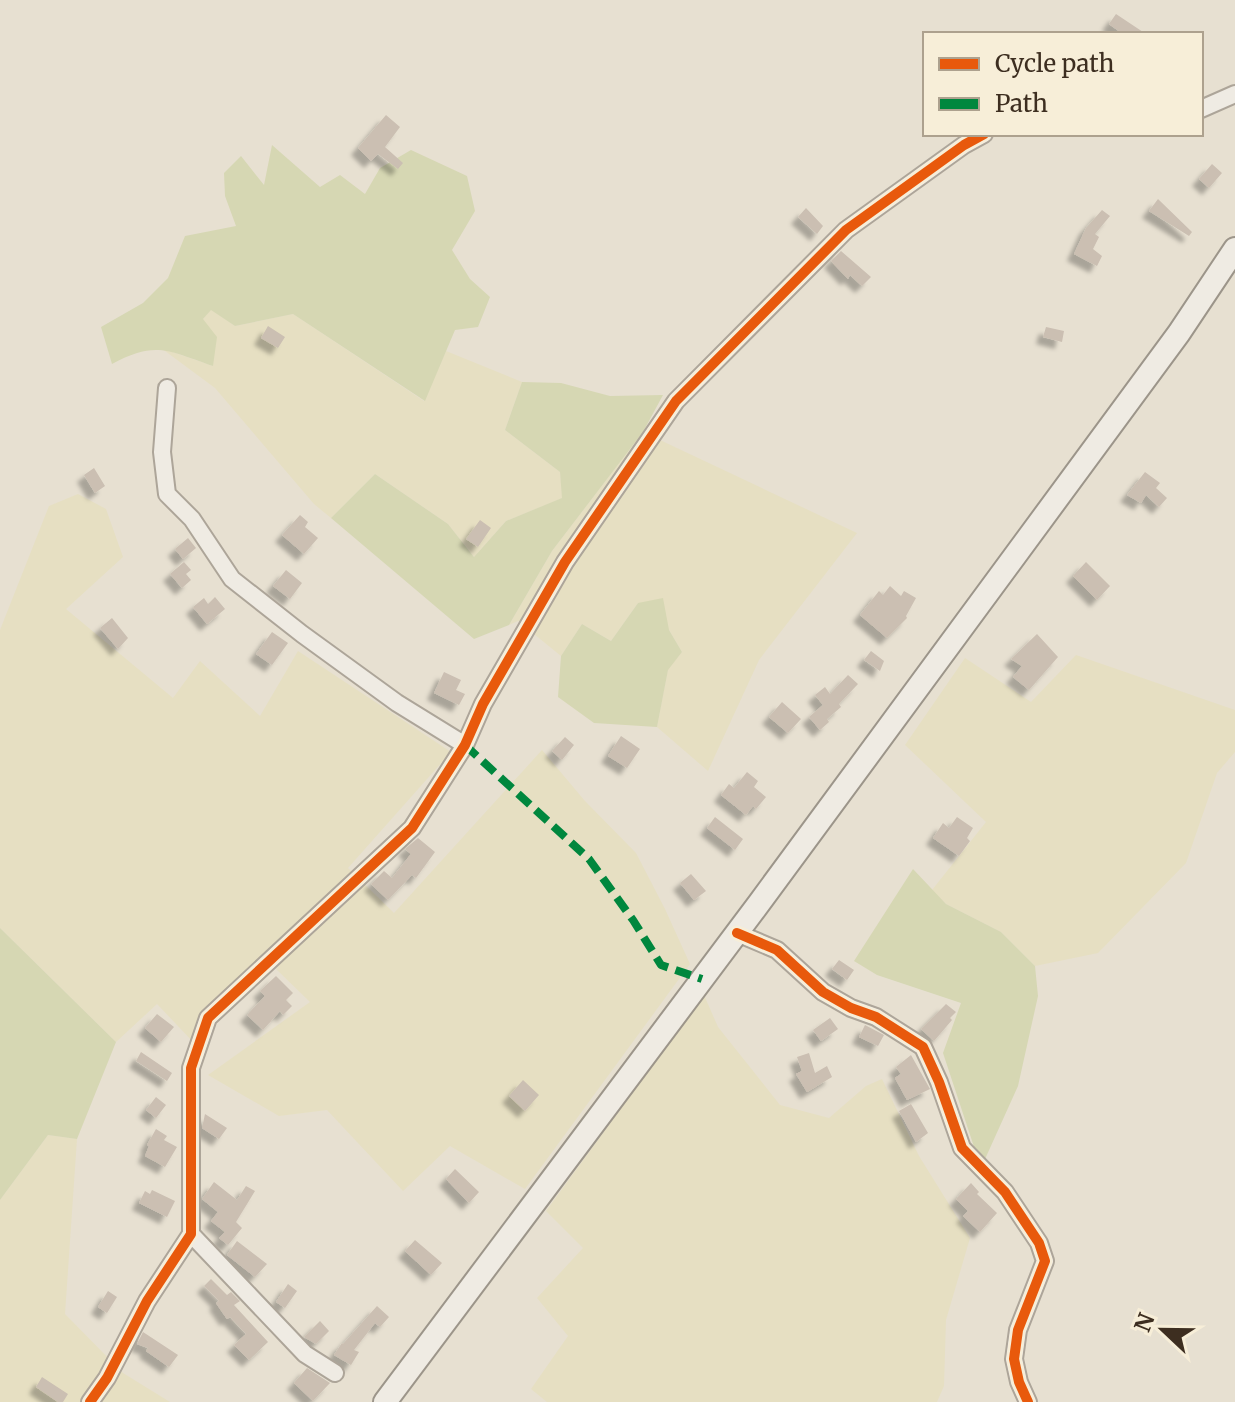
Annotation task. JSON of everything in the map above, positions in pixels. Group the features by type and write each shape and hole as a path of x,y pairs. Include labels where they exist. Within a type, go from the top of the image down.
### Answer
{"main road":[{"path":"385,1402 737,933 1179,333 1235,249"}],"street":[{"path":"1203,108 1235,94"},
{"path":"90,1402 107,1378 147,1301 191,1234 191,1068 208,1018 412,828 465,745 483,704 565,562 676,401 846,230 980,136"},
{"path":"167,388 162,452 167,494 192,519 232,579 397,703 465,745"},
{"path":"737,933 777,950 823,992 886,1023 923,1047 962,1148 1005,1192 1039,1243 1045,1261 1018,1330 1014,1359 1028,1402"},
{"path":"191,1234 305,1354 335,1373"}],"shaded area":[{"path":"211,309 235,326 293,314 424,401 446,351 522,382 505,430 560,472 563,498 506,521 474,557 448,524 375,474 331,518 314,504 215,388 161,348 213,366 203,319"},
{"path":"643,432 857,533 759,660 708,771 657,727 668,669 682,652 669,630 638,603 611,641 582,624 561,656 518,621 509,625 552,551"},
{"path":"78,494 106,509 123,557 66,609 173,698 200,661 260,716 298,651 451,752 348,868 394,913 542,750 585,801 636,853 690,964 525,1189 450,1146 403,1191 327,1110 279,1116 208,1075 310,1002 275,968 236,1000 195,1044 157,1004 116,1042 0,928 0,630 49,506"},
{"path":"1076,655 1235,710 1235,752 1217,773 1186,863 1098,953 1035,966 1001,932 946,904 932,890 986,822 905,745 965,658 1031,702"},
{"path":"704,995 718,1027 780,1105 829,1118 866,1086 882,1079 919,1156 970,1238 946,1320 944,1386 937,1402 547,1402 531,1389 568,1336 537,1298 583,1248 546,1211"},
{"path":"48,1135 77,1139 65,1314 123,1373 170,1402 0,1402 0,1200"}],"green space":[{"path":"272,145 320,187 340,175 365,194 380,168 411,150 467,176 475,211 452,250 470,279 490,297 478,327 455,330 425,401 293,314 235,326 211,310 203,319 217,337 213,366 162,350 140,352 112,364 101,327 143,303 168,278 185,236 236,226 225,196 224,173 241,156 264,185"},
{"path":"522,382 561,383 610,396 663,395 643,432 552,551 509,625 474,639 331,518 375,474 448,524 474,557 506,521 562,498 560,472 505,430"},
{"path":"663,598 669,630 682,652 668,670 657,727 594,723 558,697 561,656 582,624 611,641 638,603"},
{"path":"913,869 946,904 1001,932 1035,966 1038,996 1018,1086 981,1168 943,1053 961,1003 877,975 854,961"},
{"path":"0,928 116,1042 77,1139 48,1135 0,1200"}],"building":[{"path":"1116,14 1143,32 1120,32 1109,24"},
{"path":"386,115 400,127 385,147 403,163 398,169 378,154 371,161 358,148"},
{"path":"1212,164 1222,173 1209,188 1199,179"},
{"path":"1158,199 1192,232 1189,236 1149,211"},
{"path":"806,208 823,226 817,234 798,217"},
{"path":"1102,210 1110,216 1095,234 1099,237 1093,249 1102,256 1097,266 1074,254 1086,228"},
{"path":"841,251 871,277 862,286 850,275 848,279 831,261"},
{"path":"268,326 285,337 278,348 261,338"},
{"path":"1046,327 1064,331 1062,342 1043,337"},
{"path":"94,468 105,486 95,493 84,475"},
{"path":"1145,472 1160,483 1156,488 1167,498 1159,507 1146,495 1141,503 1127,495"},
{"path":"300,515 308,522 305,527 318,538 304,554 282,535"},
{"path":"480,520 491,528 478,547 466,539"},
{"path":"188,538 196,548 183,559 175,549"},
{"path":"184,562 191,570 186,574 191,580 182,588 170,574"},
{"path":"1086,562 1110,586 1097,600 1073,576"},
{"path":"286,570 302,583 290,599 273,586"},
{"path":"890,586 901,596 904,591 916,598 907,618 887,638 860,615 879,591 883,595"},
{"path":"215,597 225,609 207,624 193,607 204,598 208,604"},
{"path":"112,618 128,638 118,649 100,628"},
{"path":"272,632 288,643 272,665 256,654"},
{"path":"1037,634 1058,657 1029,690 1013,677 1022,666 1011,659"},
{"path":"871,651 884,661 880,671 864,660"},
{"path":"444,672 461,680 456,690 465,694 459,705 434,693"},
{"path":"848,675 858,684 820,730 809,717 823,705 815,695 825,687 830,694"},
{"path":"782,702 801,719 788,733 769,717"},
{"path":"621,736 640,749 627,768 608,756"},
{"path":"565,737 574,745 562,760 552,751"},
{"path":"747,772 758,781 754,787 766,797 746,815 721,795 729,784 734,788"},
{"path":"715,817 743,839 735,850 707,828"},
{"path":"957,817 973,828 967,838 970,841 959,856 933,838 943,823 949,828"},
{"path":"418,838 435,852 416,878 412,875 388,900 371,884 384,871 392,878 411,854 405,849"},
{"path":"691,874 706,891 694,900 680,883"},
{"path":"839,960 854,970 847,980 832,969"},
{"path":"276,976 293,993 286,1000 292,1006 283,1015 280,1011 263,1030 247,1015 265,996 260,991"},
{"path":"946,1004 956,1012 934,1041 921,1029"},
{"path":"157,1014 174,1027 161,1042 145,1028"},
{"path":"830,1018 838,1029 821,1041 813,1030"},
{"path":"865,1025 884,1035 878,1046 859,1037"},
{"path":"141,1052 172,1073 167,1081 136,1061"},
{"path":"809,1053 815,1073 827,1066 832,1077 807,1092 796,1074 802,1071 797,1057"},
{"path":"911,1055 930,1089 907,1100 895,1078 901,1074 896,1067"},
{"path":"523,1080 539,1095 525,1111 509,1096"},
{"path":"156,1097 166,1105 156,1118 146,1110"},
{"path":"911,1104 928,1133 916,1142 899,1111"},
{"path":"205,1114 227,1128 219,1139 202,1128"},
{"path":"156,1129 167,1136 164,1140 177,1147 165,1167 145,1156"},
{"path":"455,1169 479,1192 469,1203 446,1179"},
{"path":"214,1182 237,1200 246,1186 255,1191 236,1222 242,1228 228,1245 219,1238 225,1232 211,1221 218,1212 202,1199"},
{"path":"971,1183 979,1192 977,1194 997,1213 980,1232 963,1216 968,1211 956,1199"},
{"path":"152,1190 175,1201 167,1217 139,1203 145,1191 150,1194"},
{"path":"415,1240 442,1263 431,1275 405,1251"},
{"path":"237,1241 267,1264 255,1277 227,1255"},
{"path":"211,1279 227,1295 231,1292 240,1301 234,1305 268,1342 249,1360 234,1345 246,1334 230,1317 227,1319 216,1303 219,1301 204,1286"},
{"path":"288,1284 297,1291 285,1308 276,1302"},
{"path":"108,1291 117,1297 107,1313 98,1307"},
{"path":"377,1306 389,1317 380,1327 375,1323 354,1350 359,1352 351,1365 334,1355 342,1343"},
{"path":"320,1321 329,1331 316,1344 304,1337"},
{"path":"143,1332 178,1355 169,1367 146,1351 148,1348 137,1344"},
{"path":"307,1368 330,1383 313,1401 294,1383"},
{"path":"42,1377 68,1394 63,1402 58,1402 36,1387"}],"marked path":[{"path":"465,745 589,859 661,965 702,979"}],"cycle path":[{"path":"90,1402 107,1378 147,1301 191,1234 191,1068 208,1018 412,828 465,745 483,704 565,562 676,401 846,230 980,136"},
{"path":"737,933 777,950 823,992 851,1008 876,1017 923,1047 962,1148 1005,1192 1039,1243 1045,1261 1018,1330 1014,1359 1028,1402"}]}
